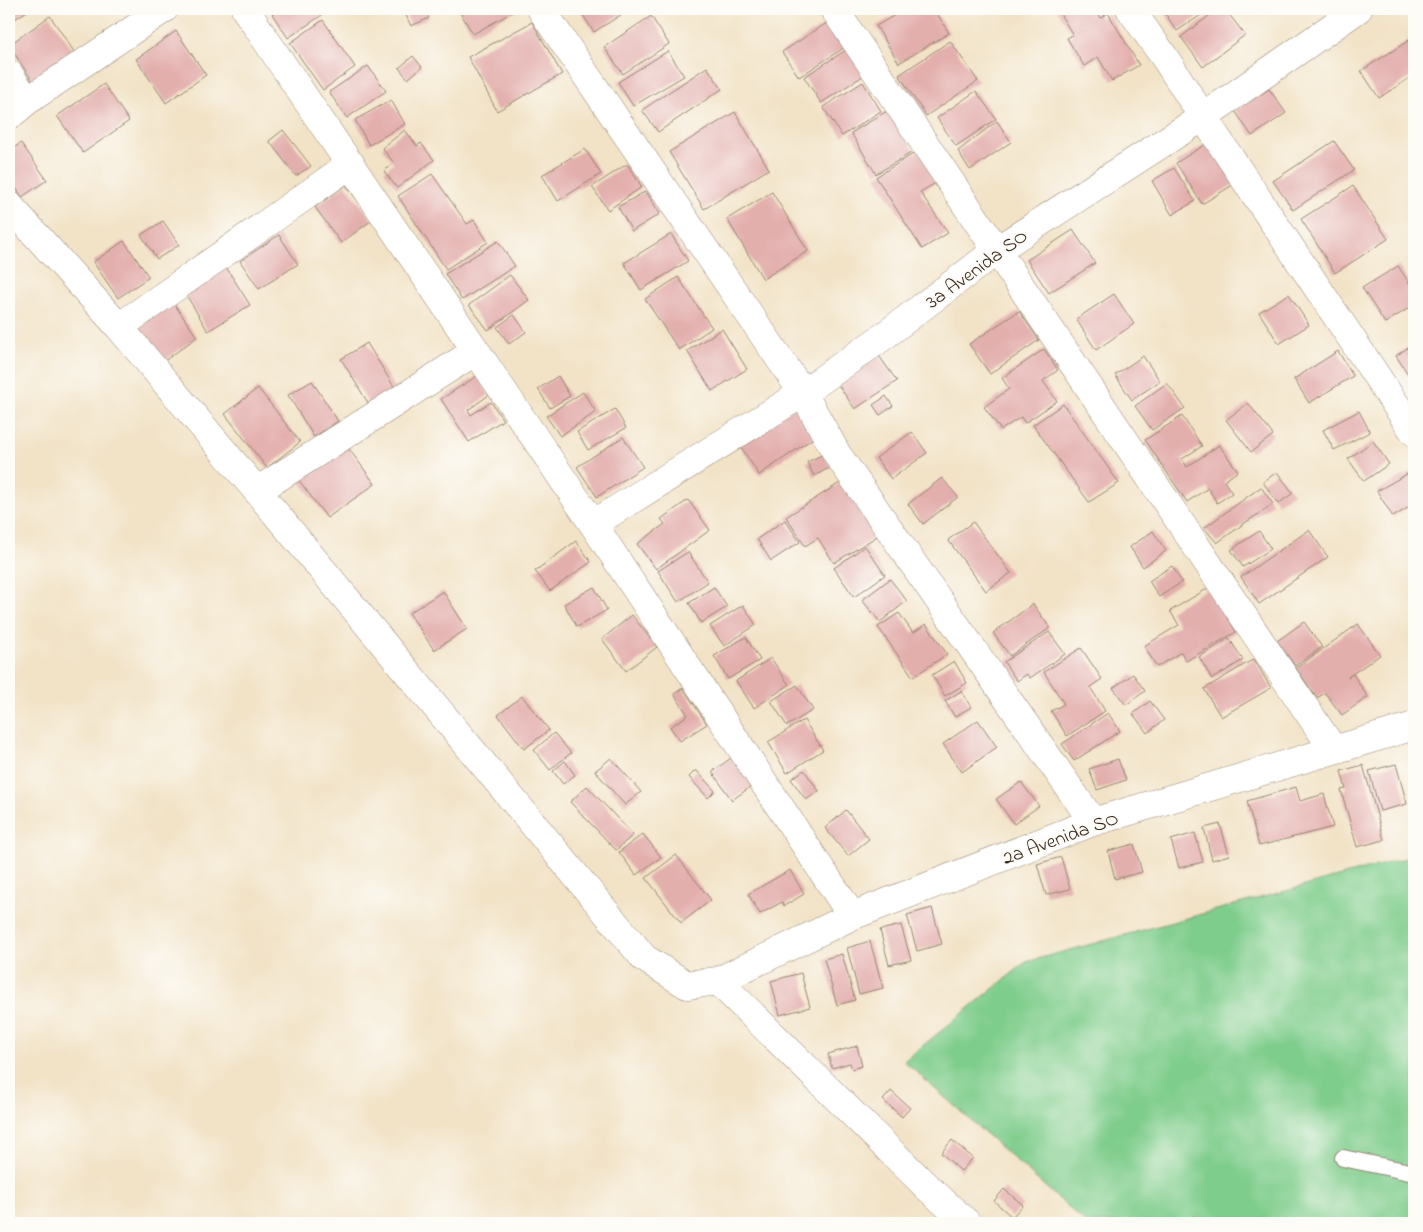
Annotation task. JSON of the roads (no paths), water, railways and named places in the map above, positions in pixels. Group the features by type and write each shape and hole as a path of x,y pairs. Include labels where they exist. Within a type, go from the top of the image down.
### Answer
{"street":[{"path":"9,74 18,109 164,9"},
{"path":"246,9 593,524 852,916"},
{"path":"541,9 803,393 837,454 1092,822"},
{"path":"834,9 1333,749"},
{"path":"1130,9 1165,58 1203,118 1414,432"},
{"name":"3a Avenida SO","path":"593,524 803,393 884,336 997,250 1203,118 1358,9"},
{"path":"119,327 350,164"},
{"name":"2a Avenida SO","path":"9,205 119,327 644,958 687,985 718,981 852,916 1092,822 1414,726"},
{"path":"257,491 476,351"},
{"path":"718,981 918,1178 967,1223"}],"lane":[{"path":"1343,1158 1414,1173"}]}
